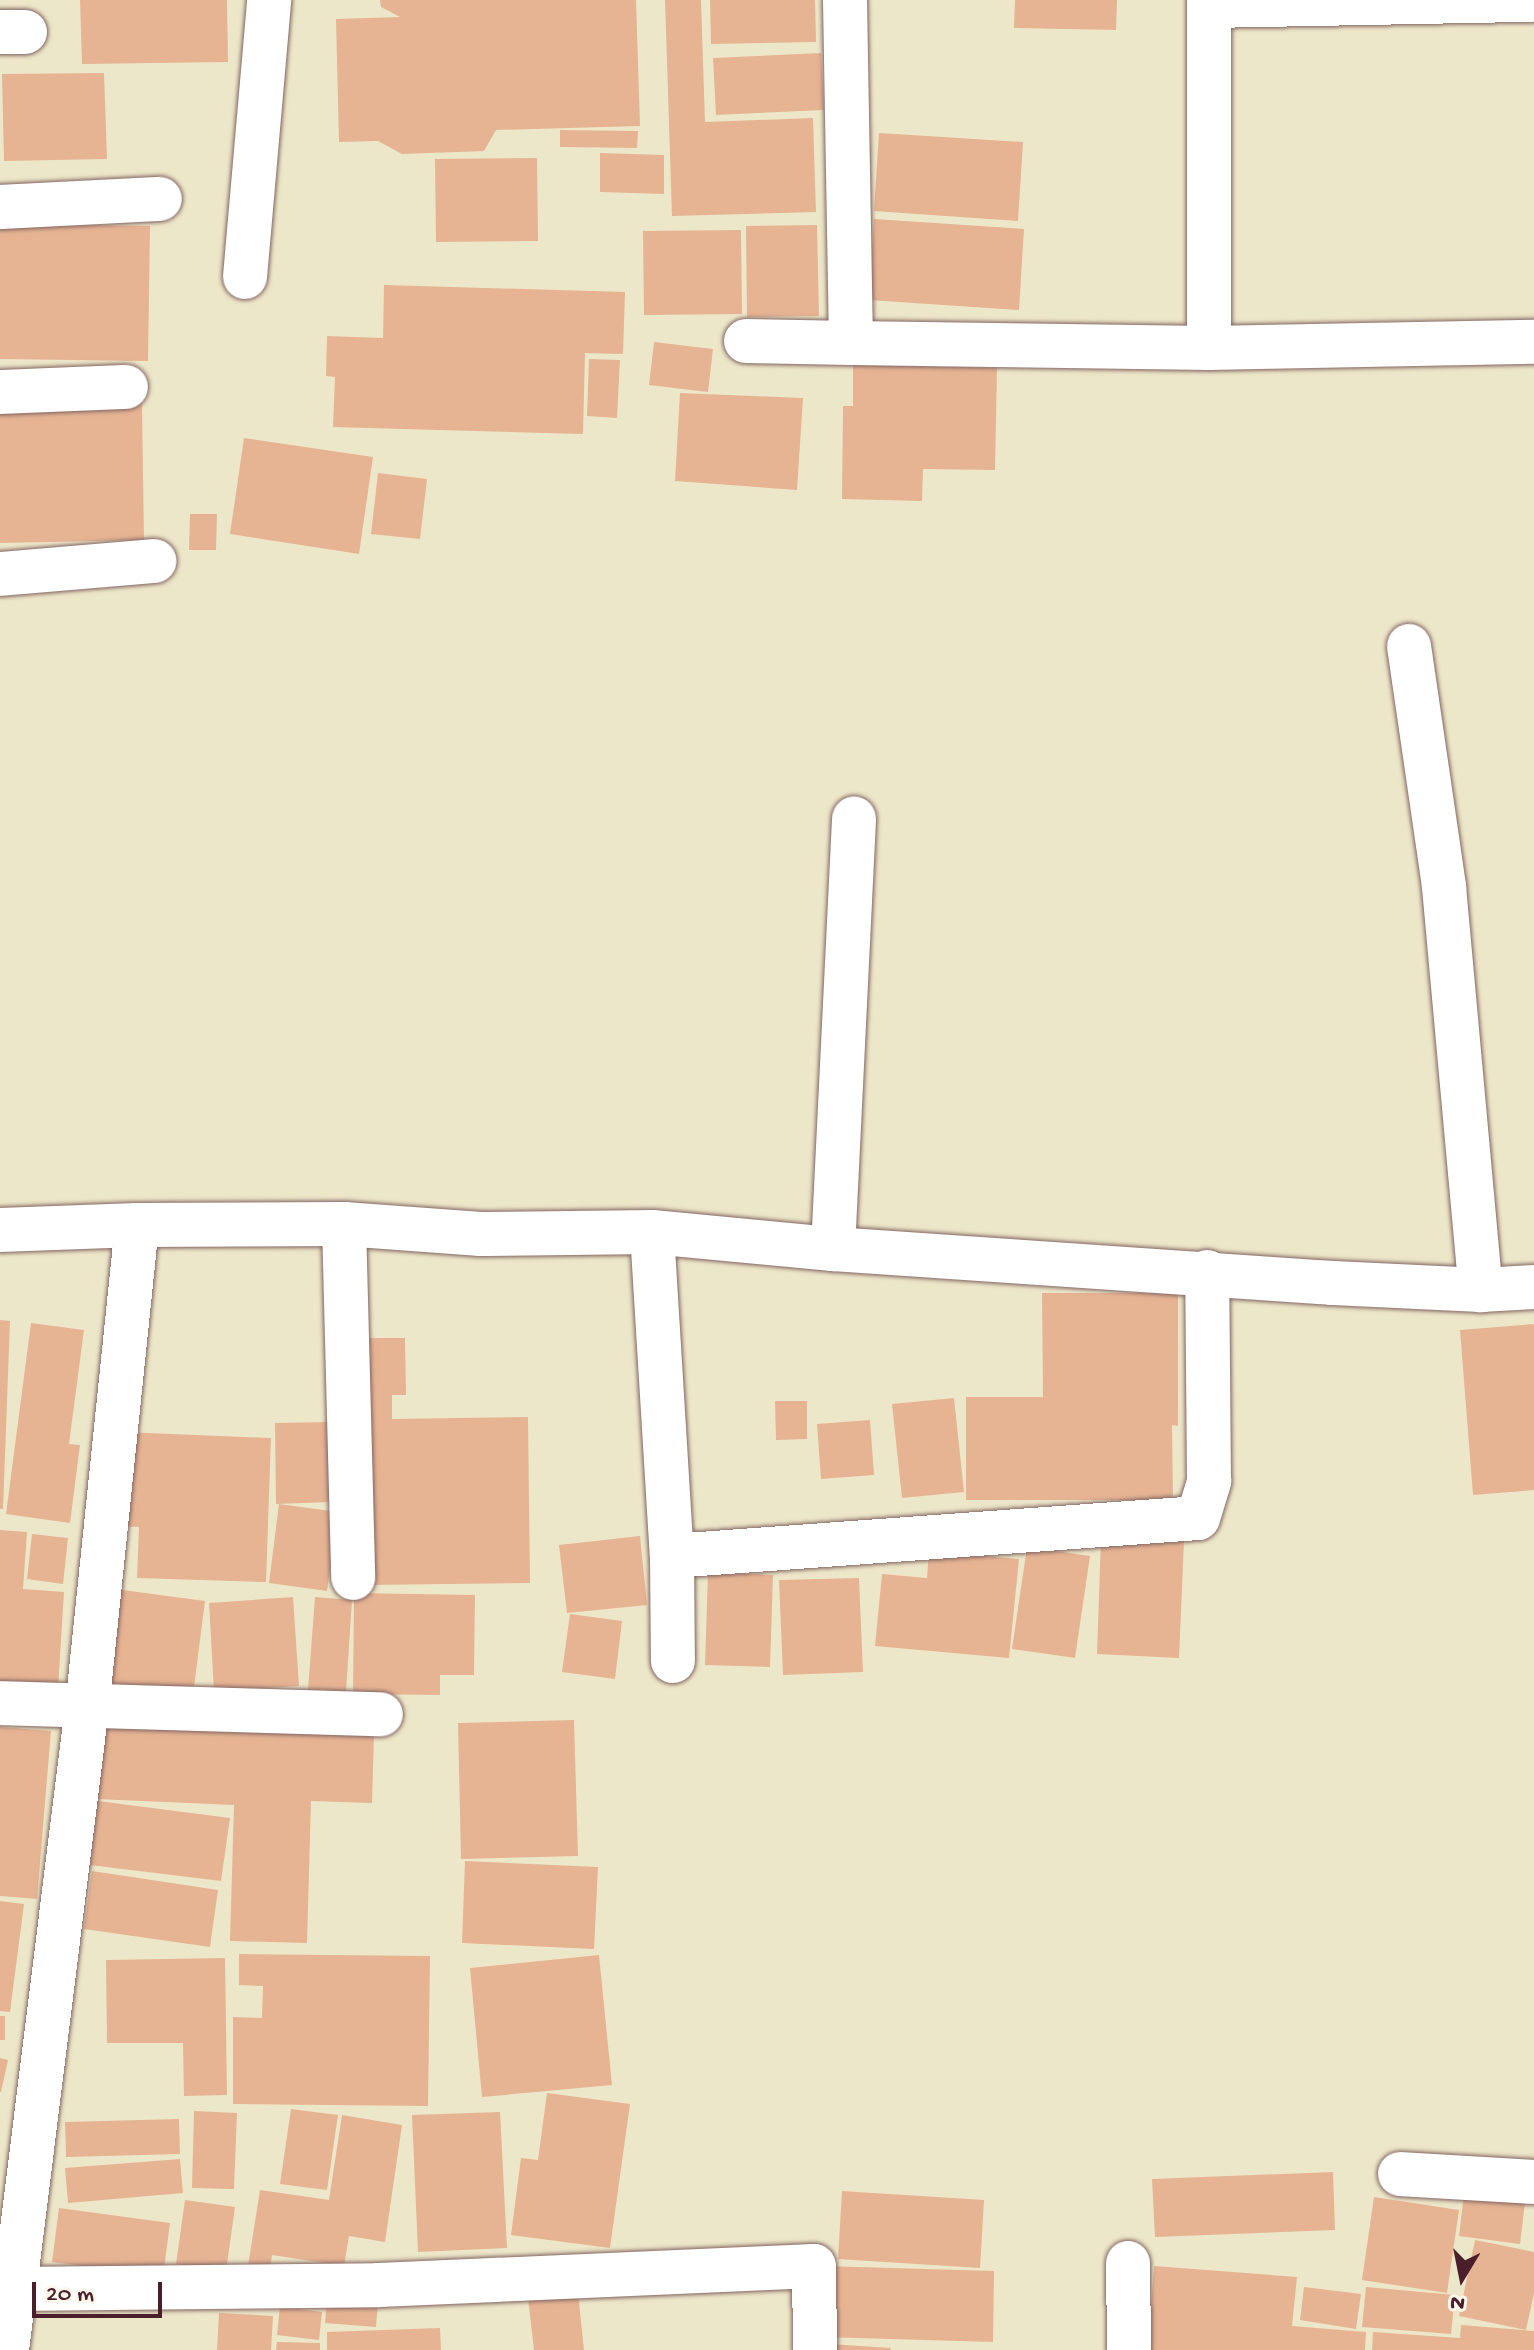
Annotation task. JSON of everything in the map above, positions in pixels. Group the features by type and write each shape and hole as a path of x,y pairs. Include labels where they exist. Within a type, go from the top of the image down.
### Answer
{"street":[{"path":"245,277 269,0"},
{"path":"845,0 851,343"},
{"path":"1209,348 1209,3 1531,0"},
{"path":"0,207 160,199"},
{"path":"746,341 1209,348 1534,342"},
{"path":"0,392 126,387"},
{"path":"0,574 154,561"},
{"path":"1409,646 1444,887 1481,1290"},
{"path":"833,1249 854,819"},
{"path":"0,1230 137,1225 344,1224 481,1234 652,1232 833,1249 1481,1290 1534,1287"},
{"path":"344,1224 353,1578"},
{"path":"7,2350 87,1707 137,1225"},
{"path":"652,1232 672,1556 673,1661"},
{"path":"672,1556 1198,1518 1209,1481 1207,1272"},
{"path":"0,1703 381,1714"},
{"path":"1400,2174 1534,2182"},
{"path":"1128,2263 1129,2350"},
{"path":"13,2289 379,2285 814,2266 815,2350"}],"building":[{"path":"80,0 227,0 228,62 82,64"},
{"path":"380,0 636,0 640,126 496,130 484,151 402,154 378,141 339,142 336,19 400,17 381,7"},
{"path":"665,0 701,0 705,122 813,118 816,212 672,216"},
{"path":"710,0 815,0 816,42 711,44"},
{"path":"1015,0 1117,0 1116,30 1014,28"},
{"path":"821,53 824,110 716,115 713,58"},
{"path":"104,73 107,159 4,161 2,74"},
{"path":"560,130 638,131 637,148 560,147"},
{"path":"879,133 1023,142 1018,221 874,211"},
{"path":"600,153 664,155 664,194 600,192"},
{"path":"537,158 538,241 436,242 435,159"},
{"path":"874,219 1024,229 1019,310 869,300"},
{"path":"0,224 150,226 148,361 0,359"},
{"path":"817,225 819,316 747,317 746,226"},
{"path":"741,230 742,314 644,315 643,231"},
{"path":"384,285 625,292 623,354 585,353 583,434 333,427 335,377 326,376 327,336 383,338"},
{"path":"654,342 713,349 708,392 649,385"},
{"path":"589,359 620,360 617,418 587,416"},
{"path":"853,365 997,368 995,470 923,469 922,501 842,499 843,406 853,406"},
{"path":"680,393 803,398 797,490 675,481"},
{"path":"142,403 144,540 0,543 0,406"},
{"path":"244,438 373,457 359,554 230,534"},
{"path":"378,473 427,479 420,539 371,534"},
{"path":"190,514 217,514 216,550 189,550"},
{"path":"1042,1293 1178,1293 1178,1426 1172,1425 1173,1500 966,1500 966,1397 1043,1397"},
{"path":"0,1320 10,1321 3,1509 0,1509"},
{"path":"31,1323 84,1330 69,1444 80,1445 70,1523 6,1514"},
{"path":"1534,1324 1534,1490 1473,1495 1460,1330"},
{"path":"361,1338 405,1338 406,1395 392,1395 392,1419 528,1417 530,1583 365,1585"},
{"path":"954,1398 964,1492 902,1498 892,1404"},
{"path":"775,1401 807,1401 807,1439 776,1440"},
{"path":"870,1420 874,1475 821,1479 817,1424"},
{"path":"330,1422 331,1502 276,1504 275,1423"},
{"path":"122,1432 271,1438 266,1582 137,1578 139,1527 118,1526"},
{"path":"279,1504 338,1512 327,1591 269,1583"},
{"path":"0,1530 27,1532 23,1589 64,1592 58,1689 0,1685"},
{"path":"32,1534 68,1538 63,1584 27,1579"},
{"path":"640,1536 647,1605 567,1613 559,1545"},
{"path":"1101,1538 1184,1541 1179,1658 1097,1654"},
{"path":"1027,1547 1090,1556 1075,1658 1012,1649"},
{"path":"929,1551 1019,1559 1009,1658 875,1646 882,1574 927,1578"},
{"path":"708,1572 773,1575 770,1667 705,1665"},
{"path":"859,1578 863,1672 783,1675 779,1580"},
{"path":"115,1589 205,1601 193,1695 103,1683"},
{"path":"354,1593 475,1595 474,1675 440,1675 440,1695 353,1694"},
{"path":"293,1597 299,1686 214,1691 209,1603"},
{"path":"315,1597 352,1600 346,1692 308,1690"},
{"path":"570,1614 622,1621 615,1679 562,1672"},
{"path":"574,1720 578,1856 461,1859 458,1723"},
{"path":"99,1725 374,1733 372,1803 311,1801 307,1943 230,1941 234,1805 96,1799"},
{"path":"0,1727 51,1731 37,1899 0,1896"},
{"path":"98,1801 230,1818 221,1881 90,1865"},
{"path":"465,1861 598,1867 594,1949 462,1943"},
{"path":"92,1871 218,1890 210,1947 84,1929"},
{"path":"0,1901 24,1904 10,2012 0,2011"},
{"path":"239,1954 430,1956 428,2106 233,2104 233,2017 262,2018 263,1986 239,1985"},
{"path":"599,1955 612,2085 482,2097 470,1968"},
{"path":"225,1958 227,2095 184,2096 183,2043 107,2043 106,1960"},
{"path":"0,2016 5,2016 5,2040 0,2040"},
{"path":"0,2058 8,2060 1,2092 0,2092"},
{"path":"547,2093 630,2104 610,2248 511,2235 521,2158 538,2160"},
{"path":"291,2109 338,2115 327,2190 280,2184"},
{"path":"194,2111 237,2113 234,2189 192,2188"},
{"path":"500,2112 507,2248 418,2252 412,2115"},
{"path":"342,2115 402,2125 385,2242 349,2236 344,2266 272,2255 270,2270 248,2266 260,2190 329,2200"},
{"path":"179,2119 180,2154 66,2157 65,2122"},
{"path":"180,2159 183,2193 68,2203 65,2168"},
{"path":"1333,2172 1335,2230 1155,2237 1152,2179"},
{"path":"842,2191 984,2200 980,2268 838,2259"},
{"path":"1464,2194 1525,2202 1520,2244 1459,2236"},
{"path":"1374,2197 1459,2210 1447,2293 1362,2280"},
{"path":"185,2200 235,2207 226,2271 176,2264"},
{"path":"59,2208 170,2223 163,2276 52,2262"},
{"path":"1475,2240 1534,2252 1534,2293 1526,2330 1459,2316"},
{"path":"825,2266 994,2271 993,2342 822,2337"},
{"path":"1154,2266 1297,2277 1292,2326 1366,2332 1365,2350 1148,2350"},
{"path":"577,2283 584,2350 534,2350 527,2289"},
{"path":"1304,2287 1361,2294 1356,2329 1300,2320"},
{"path":"1366,2287 1455,2295 1451,2334 1362,2327"},
{"path":"327,2299 378,2303 376,2327 325,2323"},
{"path":"280,2307 322,2312 319,2340 277,2335"},
{"path":"219,2313 273,2316 271,2350 217,2350"},
{"path":"1461,2325 1534,2331 1534,2350 1372,2350 1373,2332 1460,2338"},
{"path":"440,2328 441,2350 327,2350 327,2332"},
{"path":"277,2342 320,2343 320,2350 276,2350"},
{"path":"830,2344 891,2348 830,2350"}]}
